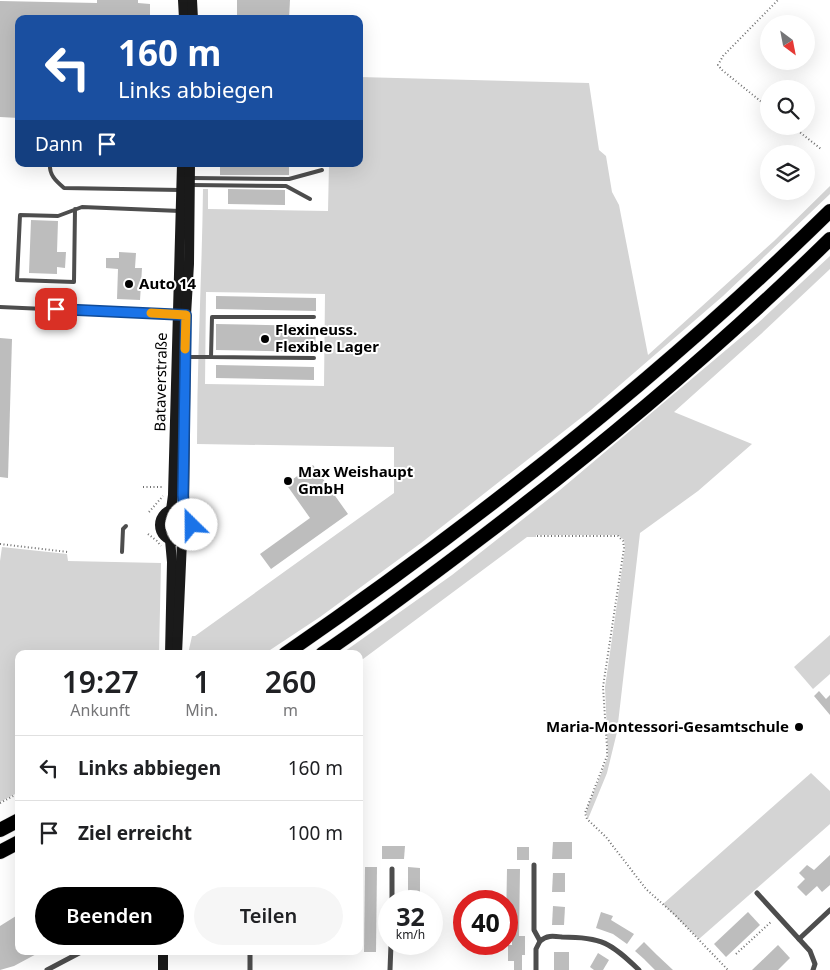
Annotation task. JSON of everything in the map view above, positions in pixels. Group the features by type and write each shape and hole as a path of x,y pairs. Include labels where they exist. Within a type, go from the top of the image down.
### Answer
{"highway":[{"path":"292,650 433,549 541,466 670,360 830,211"},
{"path":"328,650 555,482 689,370 752,314 830,239"},
{"path":"0,830 15,822"},
{"path":"0,852 15,844"}],"street":[{"path":"183,0 184,15"},
{"path":"192,0 193,15"},
{"name":"Bataverstraße","path":"183,167 186,184"},
{"name":"Bataverstraße","path":"170,650 172,562 170,540 164,536 160,524 162,518 171,510 173,495 186,184 189,167"},
{"name":"Bataverstraße","path":"177,650 182,540 188,537 192,525 184,511 185,357 181,315"},
{"path":"171,510 184,511"},
{"path":"170,540 182,540"},
{"path":"534,865 534,930 540,941"},
{"path":"392,869 392,890"},
{"path":"757,893 800,939 814,958 813,970"},
{"path":"800,939 830,910"},
{"path":"536,970 536,948 540,941 547,936 594,938 615,948 639,970"},
{"path":"47,970 75,955"},
{"path":"163,955 163,970"},
{"path":"250,955 250,970"},
{"path":"390,970 391,955"}],"lane":[{"path":"50,167 54,180 64,188 289,180 322,170"},
{"path":"186,184 286,186 310,200"},
{"path":"76,209 74,282 18,280 20,215 58,216 76,209 82,207 185,211"},
{"path":"0,307 181,315"},
{"path":"211,357 212,316 314,317"},
{"path":"185,357 314,358"},
{"path":"122,552 123,529 126,526"}],"path":[{"path":"760,101 718,65 722,56 778,0"},
{"path":"804,135 822,149"},
{"path":"143,486 164,487"},
{"path":"536,536 618,536 623,541 624,548 604,687 606,756 585,813 587,819 606,837 646,889 675,915 728,970"},
{"path":"0,544 68,552"},
{"path":"0,803 15,796"},
{"path":"736,954 778,916"}],"shaded area":[{"path":"363,77 589,83 599,150 606,156 612,192 619,205 648,355 774,241 830,186 830,194 723,296 591,410 421,543 320,617 270,650 189,650 192,636 195,636 394,493 394,447 197,444 203,189 208,189 208,209 328,211 329,167 363,167","holes":["206,292 325,294 324,386 205,384"]},
{"path":"830,256 830,269 674,412 752,444 698,491 640,533 617,732 607,773 588,819 586,813 588,806 608,757 605,687 625,548 624,540 618,535 536,535 536,537 527,537 363,659 363,650 347,650 452,575 560,490 758,323"},
{"path":"2,547 67,554 68,561 161,563 159,650 15,650 15,794 0,802 0,561"},
{"path":"830,635 830,674 813,689 794,667"},
{"path":"811,773 830,791 830,824 699,939 663,904"}],"building":[{"path":"97,0 138,0 138,3 150,4 150,15 15,15 15,118 0,117 0,1 97,3"},
{"path":"237,0 290,0 289,15 237,15"},
{"path":"220,167 289,167 289,175 220,175"},
{"path":"228,189 285,190 285,205 228,204"},
{"path":"31,220 58,221 57,252 66,252 65,268 57,267 57,274 29,273"},
{"name":"Auto 14","path":"119,252 136,253 135,268 142,268 140,300 117,299 118,269 106,268 106,258 119,258"},
{"path":"216,296 316,298 316,311 216,309"},
{"path":"216,324 316,326 315,352 216,350"},
{"path":"0,338 12,339 8,478 0,477"},
{"path":"216,365 314,367 314,380 216,378"},
{"path":"313,465 348,514 271,569 260,554 310,518 286,484"},
{"name":"Maria-Montessori-Gesamtschule","path":"819,691 826,699 830,695 830,715 814,696"},
{"path":"553,842 572,842 572,859 552,859"},
{"path":"382,846 405,846 404,859 382,859"},
{"path":"517,847 529,847 529,860 517,860"},
{"path":"830,855 830,885 822,892 817,886 806,896 797,887 805,879 799,873 807,865 814,870"},
{"path":"365,867 377,867 376,952 364,952"},
{"path":"408,867 420,868 420,890 408,890"},
{"path":"507,869 520,869 519,936 525,936 525,955 522,955 522,970 514,970 514,961 508,961 508,955 518,955 518,890 507,890"},
{"path":"553,873 565,873 565,892 552,892"},
{"path":"553,906 565,907 564,925 552,925"},
{"path":"601,912 613,916 611,920 634,934 627,944 613,934 596,928"},
{"path":"748,912 760,925 726,957 714,944"},
{"path":"15,917 15,955 35,955 14,966 0,970 0,926"},
{"path":"644,942 673,970 655,970 635,951"},
{"path":"778,945 790,958 778,970 752,970"},
{"path":"554,952 569,952 569,970 554,970"},
{"path":"598,953 609,960 603,970 594,970 590,967"}],"slow traffic":[{"path":"151,313 186,315 185,349"}],"place":[{"name":"Auto 14","path":"129,284"},
{"name":"Flexineuss. Flexible Lager","path":"265,339"},
{"name":"Max Weishaupt GmbH","path":"288,481"},
{"name":"Maria-Montessori-Gesamtschule","path":"799,727"}],"route":[{"path":"56,309 186,315 183,495 184,511 191,520 192,525"}]}
